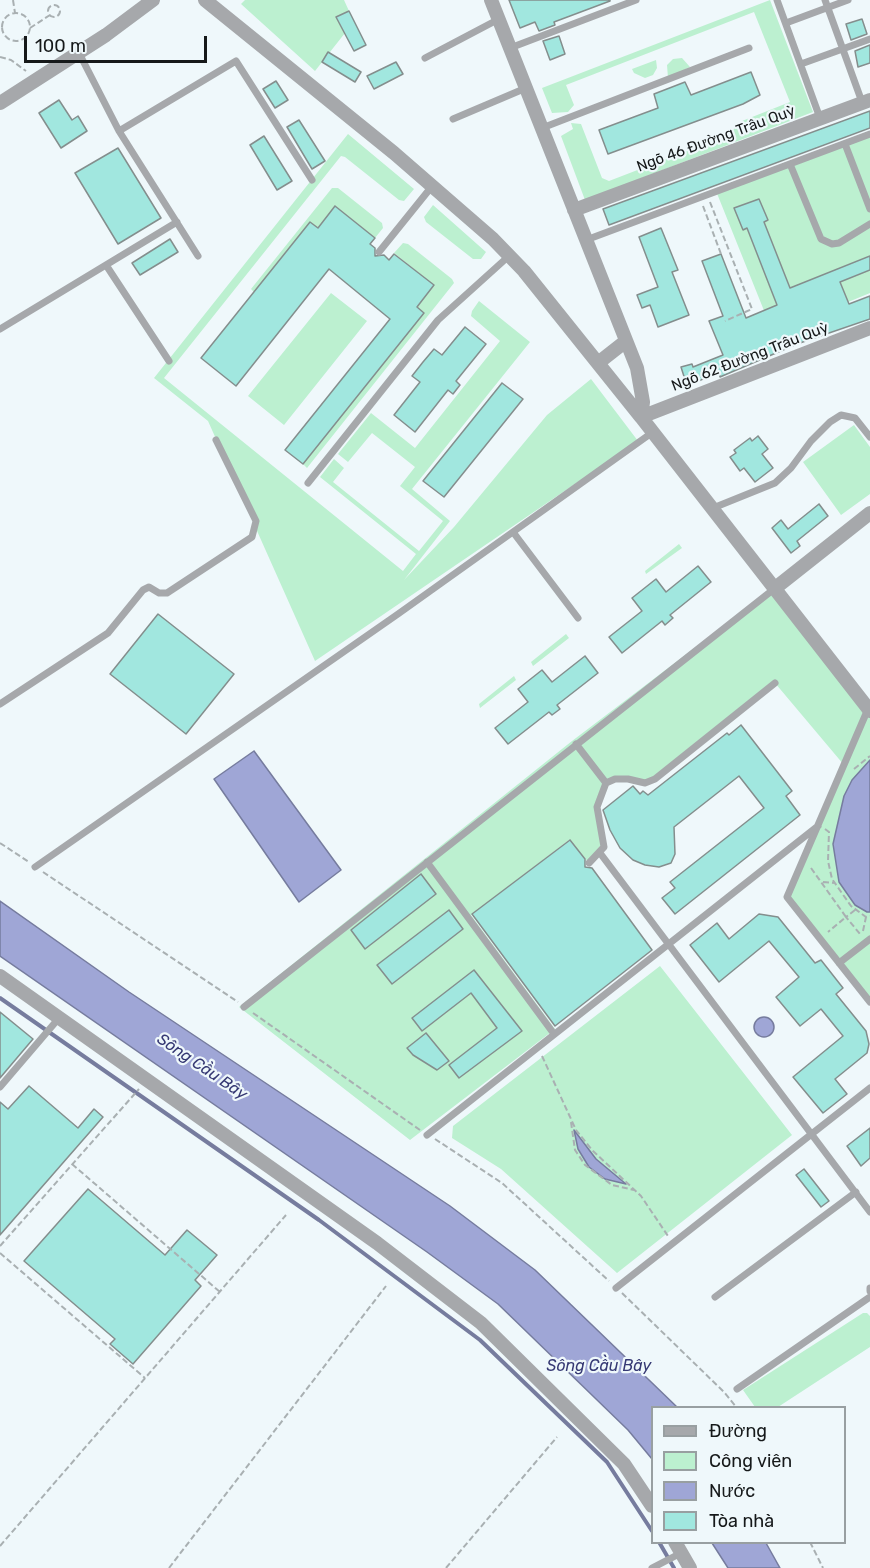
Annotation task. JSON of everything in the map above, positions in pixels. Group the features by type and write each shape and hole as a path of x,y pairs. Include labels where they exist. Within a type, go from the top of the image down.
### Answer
{"street":[{"path":"0,103 79,53 153,0"},
{"path":"205,0 433,185 510,255 653,432 870,709"},
{"path":"491,0 626,341 641,385 641,417"},
{"name":"Ngõ 46 Đường Trâu Quỳ","path":"574,210 866,101"},
{"name":"Ngõ 62 Đường Trâu Quỳ","path":"641,417 870,328"},
{"path":"598,363 626,341"},
{"path":"774,589 870,513"},
{"path":"0,976 56,1021 377,1243 481,1323 624,1464 651,1504"},
{"path":"678,1548 690,1568"}],"lane":[{"path":"510,48 636,0"},
{"path":"777,0 820,118"},
{"path":"786,23 826,4 848,0"},
{"path":"826,4 866,101"},
{"path":"425,58 499,20"},
{"path":"801,64 870,39"},
{"path":"542,128 749,48"},
{"path":"79,53 119,130 198,256"},
{"path":"119,130 236,61 312,180"},
{"path":"453,118 526,88"},
{"path":"586,240 870,134"},
{"path":"845,144 870,209"},
{"path":"790,164 821,239 832,244 839,243 870,224"},
{"path":"380,252 433,185"},
{"path":"0,329 177,222"},
{"path":"308,483 438,320 510,255"},
{"path":"106,265 169,361"},
{"path":"713,508 775,483 785,476 811,441 830,422 841,415 855,418 870,437"},
{"path":"35,867 653,432"},
{"path":"0,704 108,633 142,590 149,587 159,593 167,593 252,537 256,521 216,440"},
{"path":"513,532 578,618"},
{"path":"244,1006 774,589"},
{"path":"589,862 600,854 604,841 597,807 606,783 615,779 645,783 655,779 775,682"},
{"path":"870,709 787,897 870,1002"},
{"path":"576,744 606,783"},
{"path":"427,1135 818,826"},
{"path":"600,854 813,1133 870,1212"},
{"path":"427,862 554,1034"},
{"path":"838,963 868,941"},
{"path":"0,1086 13,1067 56,1021"},
{"path":"616,1288 870,1088"},
{"path":"715,1297 856,1192"},
{"path":"737,1389 870,1297"},
{"path":"653,1567 678,1548"}],"path":[{"path":"13,0 15,13"},
{"path":"30,28 25,16 15,13 8,15 1,22 2,33 14,41 27,36 30,28 50,15"},
{"path":"0,57 18,63 30,76"},
{"path":"707,194 752,309 725,321"},
{"path":"699,197 721,254"},
{"path":"818,826 829,832 828,861 835,883 855,910 868,917 860,934"},
{"path":"0,843 244,1006 427,1135 502,1183 616,1288 736,1406"},
{"path":"804,859 846,917 868,941"},
{"path":"821,882 835,883"},
{"path":"819,938 855,910"},
{"path":"536,1048 547,1063 571,1119 592,1150 636,1191 673,1243"},
{"path":"0,1246 140,1088"},
{"path":"571,1119 571,1135 575,1150 585,1165 612,1185 636,1191"},
{"path":"72,1164 220,1292"},
{"path":"0,1546 286,1215"},
{"path":"0,1253 145,1378"},
{"path":"169,1568 386,1286"},
{"path":"446,1568 557,1437"},
{"path":"811,1544 823,1568"}],"green space":[{"path":"245,0 344,0 349,11 337,17 345,33 315,71 241,4"},
{"path":"770,0 813,112 585,200 561,136 573,129 571,123 581,124 602,178 609,181 731,134 737,123 790,102 754,12 566,85 574,105 568,112 552,113 542,88"},
{"path":"682,58 690,67 668,78 667,65 673,59"},
{"path":"656,60 657,68 653,75 645,78 634,73 632,69"},
{"path":"348,134 414,189 404,201 399,200 341,156 164,378 403,571 416,554 320,477 334,459 344,468 333,482 419,551 443,521 400,486 415,467 372,433 348,462 338,454 371,413 415,448 500,341 471,316 479,301 530,342 412,489 450,521 404,580 454,527 547,415 591,379 638,441 315,661 208,421 154,378"},
{"path":"870,134 870,293 773,333 716,191"},
{"path":"332,188 338,188 382,223 383,228 375,238 335,206 318,228 310,222 254,292 251,289"},
{"path":"433,205 486,252 481,259 473,259 426,222 424,217"},
{"path":"403,243 408,244 454,283 307,468 303,464 424,313 417,307 434,285 394,253"},
{"path":"331,293 367,321 284,425 248,396"},
{"path":"854,425 870,447 870,494 841,515 803,462"},
{"path":"679,544 682,548 646,574 645,571"},
{"path":"772,589 870,707 870,1002 787,897 844,765 775,683 645,783 628,779 606,783 597,807 604,841 589,863 569,840 471,915 555,1029 410,1140 239,1007 572,741"},
{"path":"566,634 569,638 533,666 531,662"},
{"path":"514,676 516,680 480,708 479,704"},
{"path":"660,966 792,1135 617,1273 501,1169 452,1138 453,1126"},
{"path":"863,1313 870,1316 870,1347 780,1406 754,1406 743,1390"}],"water":[{"path":"254,751 341,870 299,902 214,779"},
{"path":"870,760 870,912 867,912 855,905 839,882 833,844 844,796 852,780"},
{"name":"Sông Cầu Bây","path":"0,901 129,992 450,1206 535,1270 676,1406 651,1406 651,1458 628,1430 498,1304 427,1252 0,956"},
{"path":"764,1017 771,1020 774,1027 771,1034 764,1037 757,1034 754,1027 757,1020"},
{"path":"574,1130 596,1159 626,1184 605,1179 589,1167 578,1149"},
{"path":"713,1544 767,1544 780,1568 728,1568"}],"building":[{"path":"509,0 610,1 554,22 555,25 539,31 535,22 520,28"},
{"path":"349,11 366,45 354,51 336,17"},
{"path":"862,19 867,34 851,40 846,24"},
{"path":"559,36 565,54 550,60 543,41"},
{"path":"870,45 870,63 858,67 855,51"},
{"path":"328,52 361,72 355,82 322,62"},
{"path":"396,62 403,74 374,89 367,76"},
{"path":"751,72 760,95 743,104 608,154 599,130 658,108 654,94 685,82 691,95"},
{"path":"276,81 288,100 275,108 263,89"},
{"path":"59,100 72,120 78,116 87,131 61,148 39,113"},
{"path":"870,111 870,128 609,225 603,209"},
{"path":"299,120 325,161 312,169 287,127"},
{"path":"264,136 292,181 277,190 250,145"},
{"path":"118,148 161,218 118,244 75,173"},
{"path":"759,199 768,220 764,222 790,288 870,256 870,270 840,282 849,304 870,296 870,319 797,344 720,377 719,372 687,386 681,367 692,364 693,367 723,355 709,321 723,316 702,261 721,254 746,318 777,305 747,228 743,230 734,208"},
{"path":"335,206 375,238 370,244 375,248 375,256 384,255 389,260 394,254 434,285 417,307 424,313 303,464 285,450 390,319 329,269 236,386 201,358 310,222 318,228"},
{"path":"661,228 678,270 672,272 689,315 658,327 650,305 642,308 637,295 658,287 639,237"},
{"path":"170,239 178,252 140,275 132,263"},
{"path":"465,327 486,344 456,381 460,385 453,394 448,390 415,432 394,415 420,382 412,376 434,349 442,355"},
{"path":"502,383 523,399 444,497 423,481"},
{"path":"758,436 768,449 762,454 773,468 755,482 744,468 740,471 730,457 736,453 734,450 750,438 752,441"},
{"path":"819,504 828,516 797,541 800,546 791,553 772,528 781,520 788,529"},
{"path":"698,566 711,582 670,615 673,618 665,625 662,621 622,653 609,637 642,611 632,598 656,579 666,592"},
{"path":"158,614 234,674 186,734 110,674"},
{"path":"585,656 598,673 557,705 560,709 552,715 549,712 508,744 495,728 528,702 518,689 542,670 552,682"},
{"path":"741,725 792,791 786,796 800,815 675,914 662,898 675,888 670,882 764,808 739,776 674,827 675,854 671,863 659,867 633,860 620,848 603,810 633,786 640,794 643,791 648,795 727,733 729,735"},
{"path":"570,840 585,859 585,867 592,868 652,950 555,1026 472,914"},
{"path":"421,874 436,894 365,949 351,930"},
{"path":"449,910 463,929 392,984 377,965"},
{"path":"759,914 778,917 815,963 821,960 843,988 836,994 866,1031 869,1044 867,1053 835,1079 847,1094 823,1113 793,1077 843,1036 821,1009 800,1026 776,997 799,977 769,941 719,982 690,945 717,923 729,939"},
{"path":"474,970 522,1031 459,1078 449,1065 497,1028 471,993 422,1031 412,1018"},
{"path":"0,1012 33,1039 0,1078"},
{"path":"426,1033 449,1061 437,1070 413,1055 407,1048"},
{"path":"29,1086 78,1128 94,1109 103,1117 0,1235 0,1102 8,1109"},
{"path":"870,1128 870,1158 861,1166 847,1146"},
{"path":"804,1169 829,1201 821,1207 796,1175"},
{"path":"88,1189 165,1255 187,1230 217,1255 195,1280 201,1286 133,1364 110,1344 115,1339 24,1261"}],"waterway":[{"path":"0,998 319,1220 480,1340 607,1462 651,1529"},
{"path":"660,1544 674,1568"}]}
